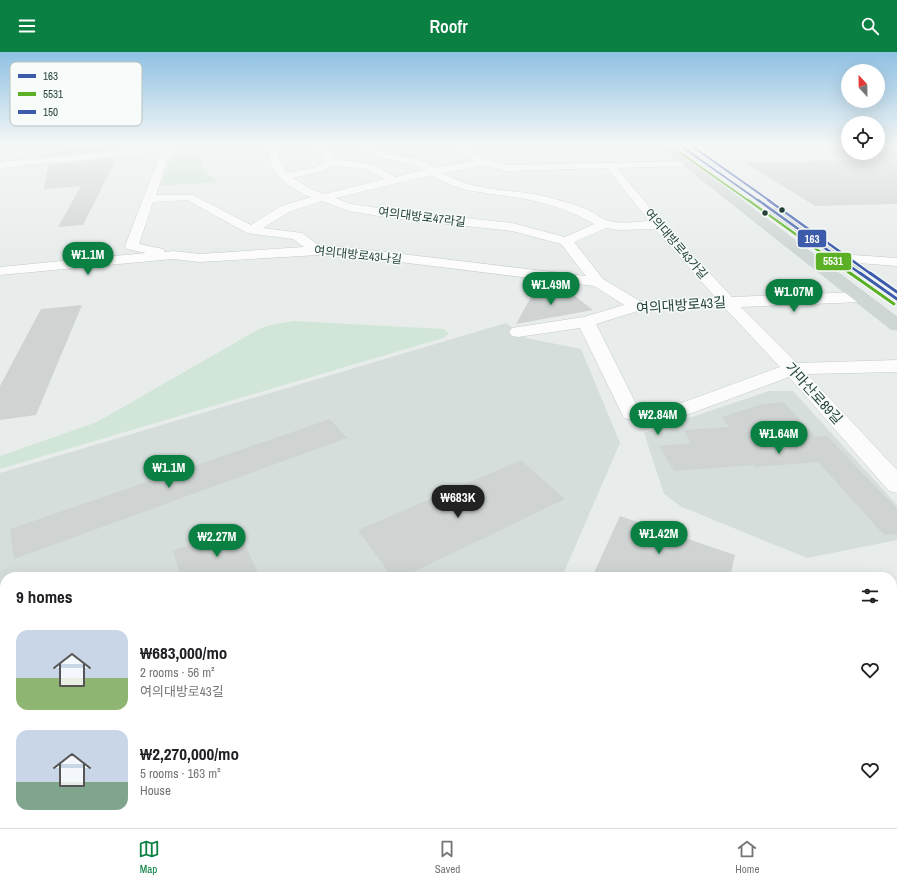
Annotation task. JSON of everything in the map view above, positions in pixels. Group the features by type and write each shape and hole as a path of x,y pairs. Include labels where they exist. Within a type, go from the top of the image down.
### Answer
{"main road":[{"path":"708,180 897,325"},
{"path":"729,180 894,297"},
{"path":"811,259 838,258"},
{"path":"860,296 894,297"}],"street":[{"path":"155,180 132,246 173,255"},
{"name":"여의대방로47라길","path":"289,180 307,192 349,206 384,213 512,227 566,240"},
{"path":"251,230 285,209 307,201 391,180"},
{"path":"447,180 478,190 504,180"},
{"path":"505,180 549,201 585,213 604,224 618,226 658,225"},
{"name":"여의대방로43가길","path":"622,180 658,225 728,302"},
{"path":"149,199 188,197 251,230 297,236 317,250"},
{"path":"598,282 566,240 604,224"},
{"name":"여의대방로43나길","path":"0,271 173,255 200,258 335,250 598,282 637,306"},
{"path":"838,258 897,262"},
{"name":"여의대방로43길","path":"518,332 586,322 637,306 860,296"},
{"name":"가마산로89길","path":"728,302 792,369 897,485"},
{"path":"586,322 631,414 654,420 792,369 897,366"}],"shaded area":[{"path":"506,323 526,338 581,349 620,443 564,572 0,572 0,473"},
{"path":"769,391 793,391 897,505 897,540 807,558 682,507 664,494 644,433"}],"green space":[{"path":"162,180 216,180 219,182 160,186"},
{"path":"294,321 444,329 449,334 443,338 0,469 0,456 97,422 259,329 274,324"}],"building":[{"path":"45,180 106,180 83,225 58,227 81,186 44,189"},
{"path":"773,180 897,180 897,204 815,206"},
{"path":"536,288 571,293 593,310 516,324"},
{"path":"82,305 36,415 0,420 0,386 41,309"},
{"path":"784,402 815,437 827,436 897,509 897,534 884,535 818,462 674,471 659,446 691,443 683,430 729,427 722,417 762,404"},
{"path":"330,419 347,438 14,559 10,529"},
{"path":"521,460 565,499 413,572 388,572 358,530"},
{"path":"620,516 735,555 731,572 594,572"},
{"path":"237,527 258,572 179,572 173,551"}],"transit line":[{"name":"5531","path":"719,180 894,304"},
{"name":"163","path":"729,180 897,299"},
{"name":"150","path":"740,180 897,292"}]}
